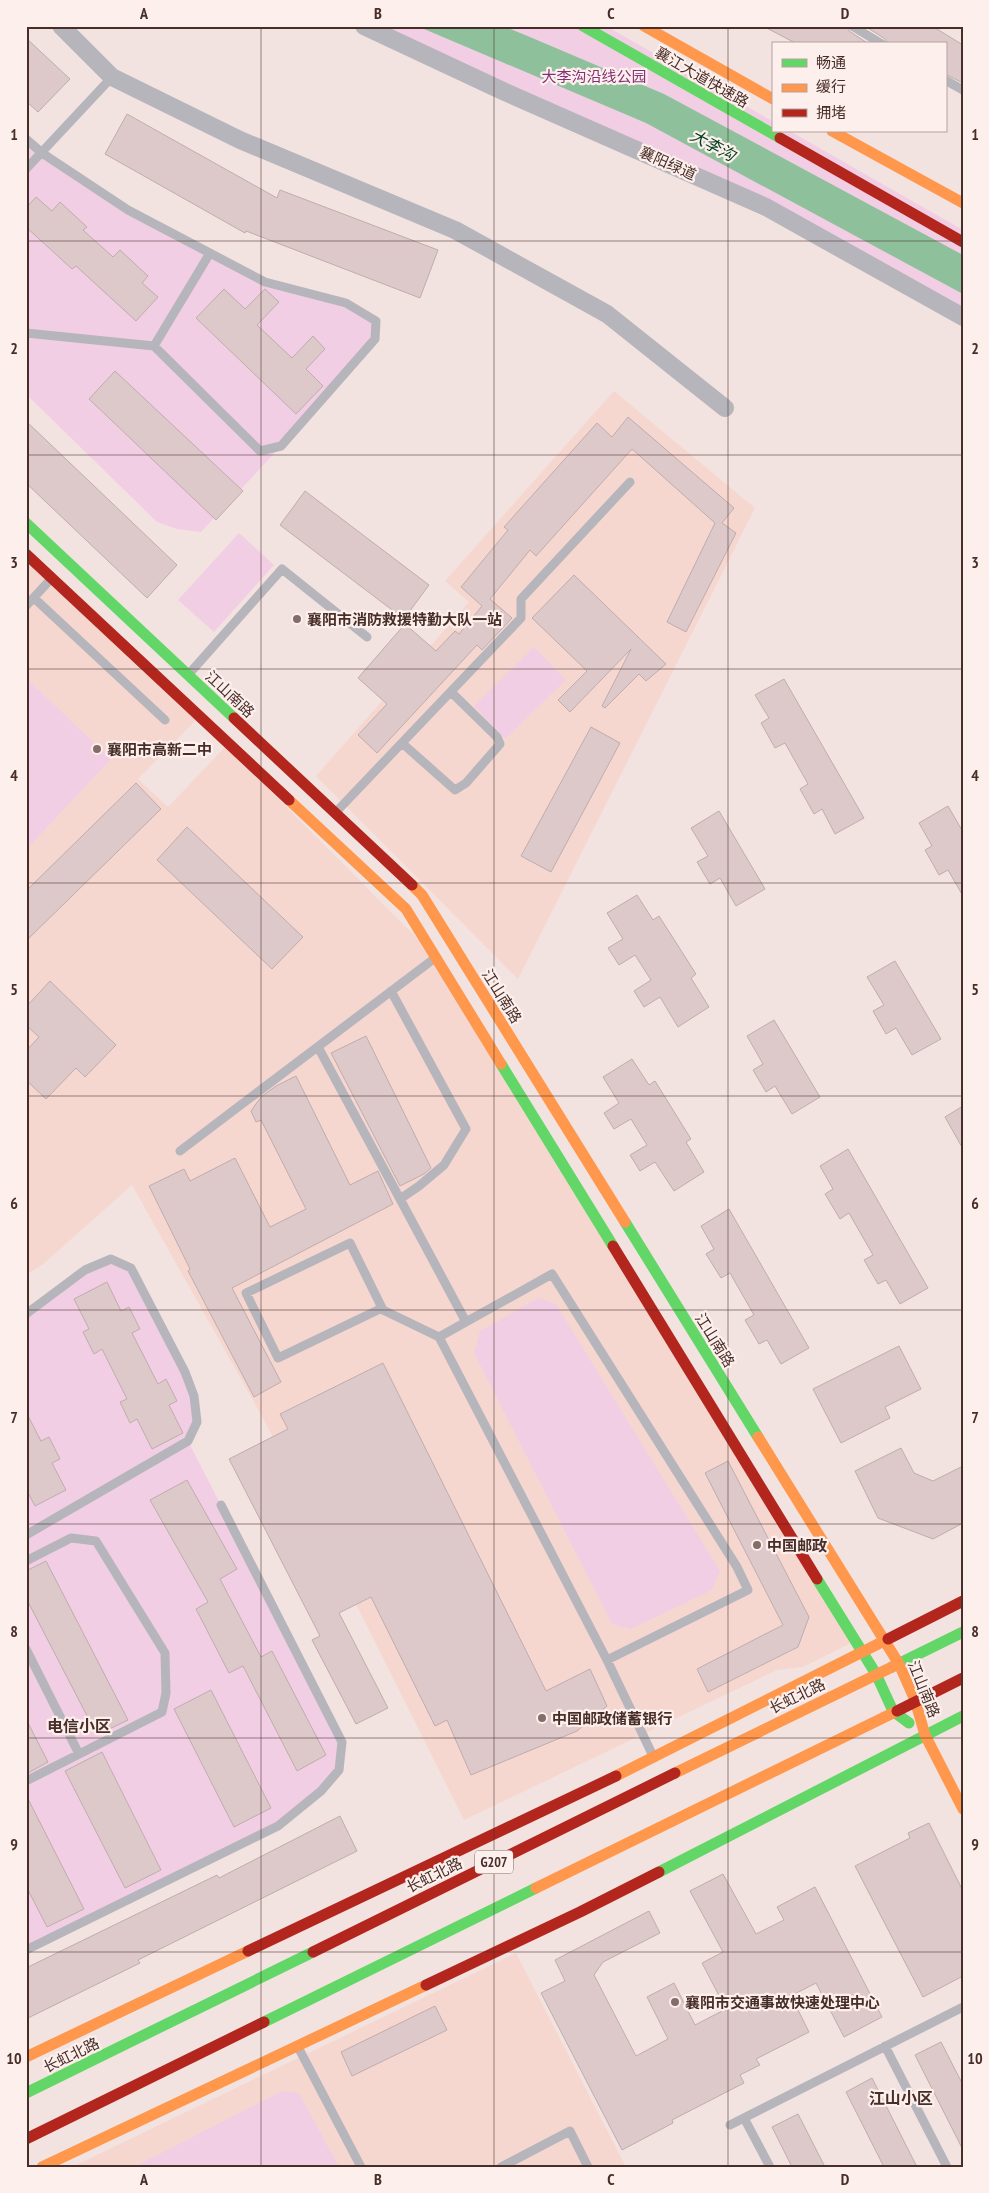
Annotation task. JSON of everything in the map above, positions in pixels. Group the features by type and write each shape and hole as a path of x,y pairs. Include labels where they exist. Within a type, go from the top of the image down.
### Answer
{"main road":[{"name":"襄江大道快速路","path":"583,26 963,242"},
{"name":"襄江大道快速路","path":"644,26 772,98"},
{"path":"834,132 963,203"},
{"name":"江山南路","path":"26,523 422,895 899,1664 915,1700 926,1734"},
{"path":"26,554 406,909 876,1674 893,1711"},
{"path":"26,2057 654,1758 963,1601"},
{"name":"长虹北路","path":"26,2093 963,1632"},
{"name":"G207","path":"26,2139 963,1678"},
{"name":"江山南路","path":"893,1711 926,1734"},
{"path":"42,2167 580,1912 963,1716"},
{"path":"926,1734 963,1809"}],"street":[{"path":"61,26 112,77 240,140 456,230 607,314 725,408"},
{"name":"襄阳绿道","path":"364,26 513,95 766,207 963,317"},
{"path":"571,26 772,130"},
{"path":"775,132 963,230"}],"lane":[{"path":"852,26 879,42"},
{"path":"26,169 112,77"},
{"path":"946,81 963,90"},
{"path":"26,139 42,153 128,210 265,282 346,303 376,320 375,339 281,446 260,451 154,346 26,333"},
{"path":"154,346 210,253"},
{"path":"335,813 521,618 521,599 630,482"},
{"path":"188,675 282,569 367,637"},
{"path":"26,606 52,578"},
{"path":"34,598 165,720"},
{"path":"402,743 455,790 466,783 500,744 497,737 451,692"},
{"path":"180,1152 436,958"},
{"path":"391,991 466,1129 444,1165 419,1186 400,1198"},
{"path":"318,1047 466,1322"},
{"path":"382,1308 278,1358 246,1293 350,1242 383,1310 439,1337 607,1660 654,1758"},
{"path":"26,1314 85,1270 111,1259 131,1268 184,1372 194,1396 197,1422 188,1441 26,1535"},
{"path":"439,1337 552,1274 737,1567 748,1590 607,1660"},
{"path":"26,1950 278,1826 321,1791 339,1770 342,1742 221,1505"},
{"path":"26,1561 71,1538 96,1541 164,1653 166,1693 162,1712 26,1781"},
{"path":"26,1650 79,1754"},
{"path":"730,2125 963,2007"},
{"path":"297,2045 361,2167"},
{"path":"885,2046 947,2167"},
{"path":"744,2118 770,2167"},
{"path":"501,2167 570,2131 588,2167"}],"shaded area":[{"path":"614,391 755,508 518,979 316,776 469,602 445,581"},
{"path":"26,560 197,719 138,779 168,807 226,746 416,937 853,1642 803,1667 777,1670 464,1820 263,1418 132,1185 42,1265 26,1275"},
{"path":"516,1953 626,2167 72,2167"}],"green space":[{"name":"大李沟沿线公园","path":"364,26 606,26 772,121 772,132 792,132 963,230 963,317 766,207"},
{"path":"26,139 128,210 265,282 346,303 376,321 375,339 281,446 201,532 177,529 157,522 26,394"},
{"path":"239,533 274,565 214,632 178,600"},
{"path":"534,647 566,680 505,739 474,706"},
{"path":"26,678 111,759 26,850"},
{"path":"111,1259 131,1268 185,1372 197,1422 188,1441 342,1742 339,1770 278,1826 26,1950 26,1314 85,1270"},
{"path":"538,1298 556,1304 720,1571 712,1590 631,1629 612,1624 474,1353 480,1331"},
{"path":"282,2091 299,2093 339,2167 134,2167"}],"water":[{"name":"大李沟","path":"417,26 503,26 664,94 963,255 963,294 646,123"}],"building":[{"path":"763,26 846,26 849,31 866,42 793,42"},
{"path":"865,26 932,26 963,45 963,83 946,74 946,42 887,42"},
{"path":"26,38 70,79 38,112 26,101"},
{"path":"127,114 277,198 280,190 438,250 420,298 246,231 245,233 105,154"},
{"path":"36,197 52,211 60,202 87,227 83,230 113,257 120,250 148,276 142,283 158,297 136,321 76,266 72,269 26,227 26,208"},
{"path":"224,289 245,309 265,289 279,302 257,325 292,358 313,336 325,349 306,369 323,386 296,414 196,318"},
{"path":"115,371 243,491 216,520 89,399"},
{"path":"628,417 734,508 722,523 736,533 686,632 667,622 715,523 632,449 536,556 530,550 490,599 512,618 482,650 477,645 377,753 358,735 387,704 358,678 405,624 436,651 455,631 459,634 482,606 461,587 508,530 504,527 597,423 612,437"},
{"path":"26,421 177,565 147,598 26,483"},
{"path":"305,491 429,585 404,619 280,525"},
{"path":"574,575 666,664 646,681 639,674 605,708 602,706 631,649 570,712 558,700 587,671 532,618"},
{"path":"784,679 864,818 835,834 822,809 814,814 800,789 808,784 785,743 775,748 761,723 769,718 755,695"},
{"path":"591,727 620,743 551,872 521,856"},
{"path":"136,783 161,809 26,941 26,891"},
{"path":"948,806 963,832 963,896 948,870 939,875 925,850 932,846 919,823"},
{"path":"719,811 765,889 736,906 720,878 710,884 697,862 708,856 691,828"},
{"path":"187,827 303,937 272,969 157,860"},
{"path":"637,895 653,920 659,916 696,974 691,978 709,1007 678,1027 660,997 644,1007 634,991 651,980 635,955 619,965 608,948 623,939 607,913"},
{"path":"895,961 941,1039 912,1055 896,1028 886,1034 873,1011 884,1005 867,977"},
{"path":"50,981 116,1045 85,1077 76,1068 46,1099 26,1080 26,1051 39,1037 26,1025 26,1007"},
{"path":"774,1020 820,1097 792,1114 775,1086 766,1092 753,1070 763,1064 747,1036"},
{"path":"366,1036 431,1168 424,1174 400,1186 331,1053"},
{"path":"632,1059 649,1085 655,1081 691,1139 686,1142 704,1172 674,1191 655,1162 640,1171 630,1155 647,1145 631,1119 614,1129 604,1113 619,1103 603,1077"},
{"path":"296,1076 350,1185 378,1171 393,1204 232,1288 281,1382 254,1397 188,1271 190,1269 149,1186 184,1169 190,1181 235,1158 270,1227 306,1209 261,1120 256,1122 251,1111 261,1097 276,1086"},
{"path":"963,1106 963,1149 945,1117"},
{"path":"848,1149 928,1288 900,1304 886,1280 878,1284 864,1260 873,1255 849,1213 840,1219 825,1194 833,1189 820,1166"},
{"path":"729,1209 809,1348 781,1364 767,1340 759,1344 745,1320 754,1315 730,1273 721,1278 706,1254 714,1249 701,1226"},
{"path":"107,1282 121,1311 129,1307 140,1329 132,1333 158,1384 166,1379 177,1401 169,1405 183,1433 152,1449 137,1419 130,1423 120,1402 127,1399 102,1349 94,1354 83,1332 89,1329 74,1299"},
{"path":"899,1346 921,1389 885,1407 890,1418 841,1443 813,1389"},
{"path":"383,1363 546,1691 590,1669 607,1706 577,1731 471,1775 447,1720 435,1726 371,1597 339,1613 388,1708 356,1724 312,1640 320,1636 229,1459 288,1429 280,1414"},
{"path":"26,1412 41,1441 49,1437 60,1459 52,1463 66,1490 35,1506 26,1489"},
{"path":"901,1448 914,1473 933,1481 963,1466 963,1523 933,1539 878,1518 855,1471"},
{"name":"中国邮政","path":"728,1461 809,1617 798,1647 708,1692 697,1669 783,1625 705,1473"},
{"path":"187,1480 237,1569 220,1579 261,1657 272,1651 326,1755 297,1771 243,1666 229,1673 196,1609 208,1602 150,1500"},
{"path":"46,1561 128,1720 97,1735 26,1598 26,1571"},
{"path":"211,1690 271,1808 234,1827 174,1709"},
{"path":"26,1719 48,1762 26,1774"},
{"path":"102,1752 161,1870 125,1888 65,1771"},
{"path":"26,1795 84,1909 47,1927 26,1886"},
{"path":"340,1816 357,1851 138,1960 140,1963 26,2019 26,1968 217,1875 219,1878"},
{"path":"929,1823 963,1891 963,1976 923,1997 855,1866 910,1838 908,1833"},
{"path":"723,1874 756,1934 784,1920 777,1907 815,1887 882,2017 844,2037 816,1983 791,1996 809,2032 756,2059 760,2065 740,2075 744,2083 672,2120 673,2123 622,2150 541,1993 565,1981 555,1960 649,1911 660,1933 603,1962 594,1975 636,2056 668,2039 647,1997 674,1983 695,2025 726,2009 702,1963 723,1952 690,1891"},
{"path":"435,2006 447,2030 352,2076 341,2052"},
{"path":"941,2042 963,2085 963,2150 915,2055"},
{"path":"872,2078 917,2167 884,2167 846,2092"},
{"path":"798,2114 825,2167 792,2167 772,2127"}],"traffic: fast":[{"path":"583,26 780,138"},
{"path":"26,523 234,718"},
{"path":"501,1064 613,1246"},
{"path":"625,1222 758,1437"},
{"path":"817,1579 876,1674 893,1711 909,1723"},
{"path":"892,1667 963,1632"},
{"path":"659,1872 963,1716"},
{"path":"264,2022 536,1888"},
{"path":"26,2093 313,1952"}],"traffic: slow":[{"path":"644,26 772,98"},
{"path":"834,132 963,203"},
{"path":"289,800 406,909 501,1064"},
{"path":"412,885 422,895 625,1222"},
{"path":"758,1437 899,1664 915,1700 925,1735 963,1809"},
{"path":"616,1776 888,1639"},
{"path":"675,1773 892,1667"},
{"path":"536,1888 897,1711"},
{"path":"26,2057 248,1951"},
{"path":"42,2167 426,1985"}],"traffic: jam":[{"path":"780,138 963,242"},
{"path":"26,554 289,800"},
{"path":"234,718 412,885"},
{"path":"613,1246 817,1579"},
{"path":"888,1639 963,1601"},
{"path":"897,1711 963,1678"},
{"path":"313,1952 675,1773"},
{"path":"248,1951 616,1776"},
{"path":"426,1985 580,1912 659,1872"},
{"path":"26,2139 264,2022"}],"place":[{"name":"襄阳市消防救援特勤大队一站","path":"297,619"},
{"name":"襄阳市高新二中","path":"97,749"},
{"name":"中国邮政","path":"757,1545"},
{"name":"中国邮政储蓄银行","path":"542,1718"},
{"name":"襄阳市交通事故快速处理中心","path":"675,2002"}],"district":[{"name":"电信小区","path":"79,1726"},
{"name":"江山小区","path":"901,2098"}]}
